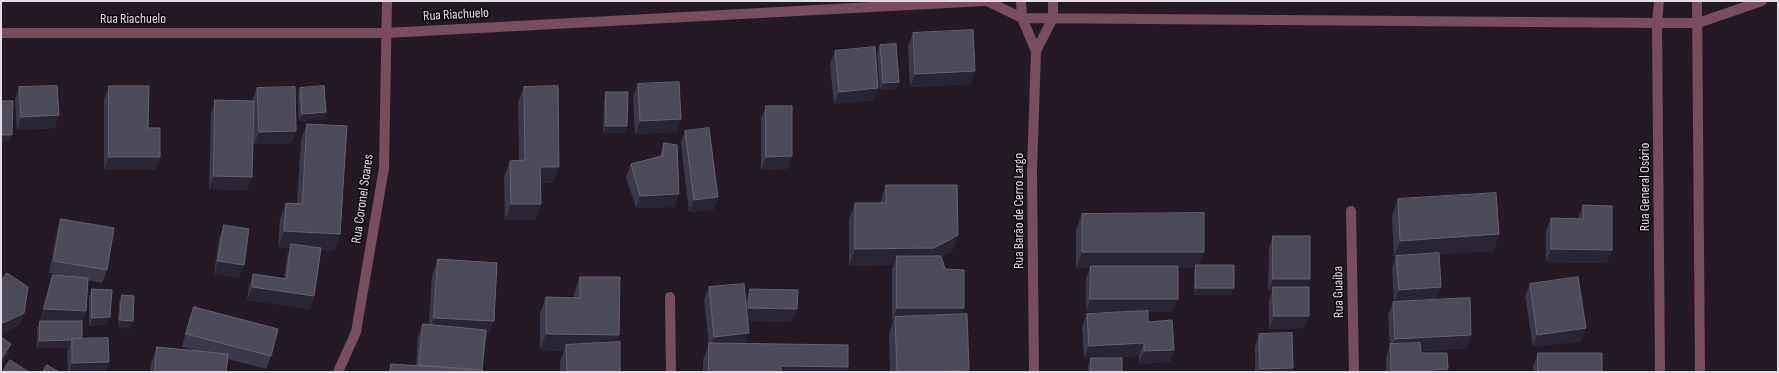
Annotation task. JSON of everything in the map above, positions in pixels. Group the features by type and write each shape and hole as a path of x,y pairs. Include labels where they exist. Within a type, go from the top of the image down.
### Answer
{"street":[{"name":"Rua Coronel Soares","path":"338,372 356,332 384,168 387,1"},
{"name":"Rua Riachuelo","path":"1,33 386,32 984,1"},
{"path":"987,1 1022,18 1658,23 1698,23 1762,1"},
{"name":"Rua Barão de Cerro Largo","path":"1021,1 1022,18 1036,51 1032,171 1034,372"},
{"name":"Rua Barão de Cerro Largo","path":"1036,51 1053,18 1053,1"},
{"name":"Rua General Osório","path":"1659,1 1660,372"},
{"path":"1697,1 1700,372"},
{"name":"Rua Guaíba","path":"1351,211 1354,372"},
{"path":"670,297 671,372"}],"building":[{"path":"973,30 975,71 915,74 913,33"},
{"path":"896,44 899,82 883,83 880,45"},
{"path":"875,47 878,88 839,92 835,51"},
{"path":"679,82 681,119 640,121 638,84"},
{"path":"57,86 59,115 21,117 19,87"},
{"path":"109,86 149,86 148,128 160,128 160,157 109,157"},
{"path":"324,86 326,112 302,114 300,88"},
{"path":"558,86 559,167 540,167 541,204 511,204 510,161 525,160 524,87"},
{"path":"295,87 296,131 259,132 257,88"},
{"path":"606,92 628,92 627,126 606,126"},
{"path":"215,100 254,101 252,177 214,176"},
{"path":"1,101 13,101 12,135 1,135"},
{"path":"766,106 792,106 792,156 766,157"},
{"path":"307,124 347,126 340,234 284,231 286,203 302,204"},
{"path":"709,128 718,197 694,200 685,131"},
{"path":"664,143 677,145 679,194 640,196 631,164 662,156"},
{"path":"886,185 957,185 958,235 934,248 855,249 855,203 886,203"},
{"path":"1496,193 1499,234 1400,241 1398,199"},
{"path":"1583,205 1612,206 1612,250 1551,249 1551,218 1583,219"},
{"path":"1204,213 1204,252 1082,252 1082,214"},
{"path":"61,219 114,228 107,270 54,261"},
{"path":"224,225 249,229 244,265 218,261"},
{"path":"1273,236 1310,236 1310,279 1273,279"},
{"path":"291,244 321,248 314,296 252,287 253,274 286,279"},
{"path":"1439,253 1441,287 1399,290 1396,256"},
{"path":"897,256 941,256 945,269 964,270 964,308 897,308"},
{"path":"438,259 497,263 494,321 434,318"},
{"path":"1196,265 1234,265 1234,288 1196,288"},
{"path":"1091,266 1178,266 1178,299 1090,299"},
{"path":"7,273 28,287 24,313 3,323 1,322 1,282"},
{"path":"53,275 88,278 86,311 44,309"},
{"path":"580,277 620,277 619,335 546,334 546,297 580,298"},
{"path":"1578,277 1586,328 1537,335 1530,284"},
{"path":"744,284 749,333 714,337 709,287"},
{"path":"1273,287 1309,287 1309,316 1274,316"},
{"path":"92,289 112,290 110,317 92,318"},
{"path":"750,289 798,290 797,309 749,308"},
{"path":"122,295 134,296 133,321 120,320"},
{"path":"1470,298 1471,335 1395,339 1393,302"},
{"path":"194,307 278,329 271,356 186,334"},
{"path":"1148,311 1148,322 1172,320 1174,350 1144,351 1144,343 1089,346 1087,314"},
{"path":"967,314 969,370 897,372 895,317"},
{"path":"40,321 82,321 82,338 71,340 40,341"},
{"path":"423,324 486,330 482,370 419,365"},
{"path":"1292,333 1293,368 1260,369 1259,334"},
{"path":"1,337 11,344 1,359"},
{"path":"108,338 109,362 72,363 72,339"},
{"path":"620,342 620,372 567,372 566,345"},
{"path":"709,343 848,345 848,367 781,366 781,372 709,372"},
{"path":"1420,343 1421,353 1447,353 1448,369 1431,370 1431,372 1391,372 1390,344"},
{"path":"157,347 228,354 226,372 155,372"},
{"path":"1538,353 1602,353 1602,372 1538,372"},
{"path":"1091,358 1122,358 1122,372 1091,372"},
{"path":"10,360 29,372 3,372"},
{"path":"391,364 483,370 483,372 391,372"},
{"path":"47,365 59,372 43,372"}]}
